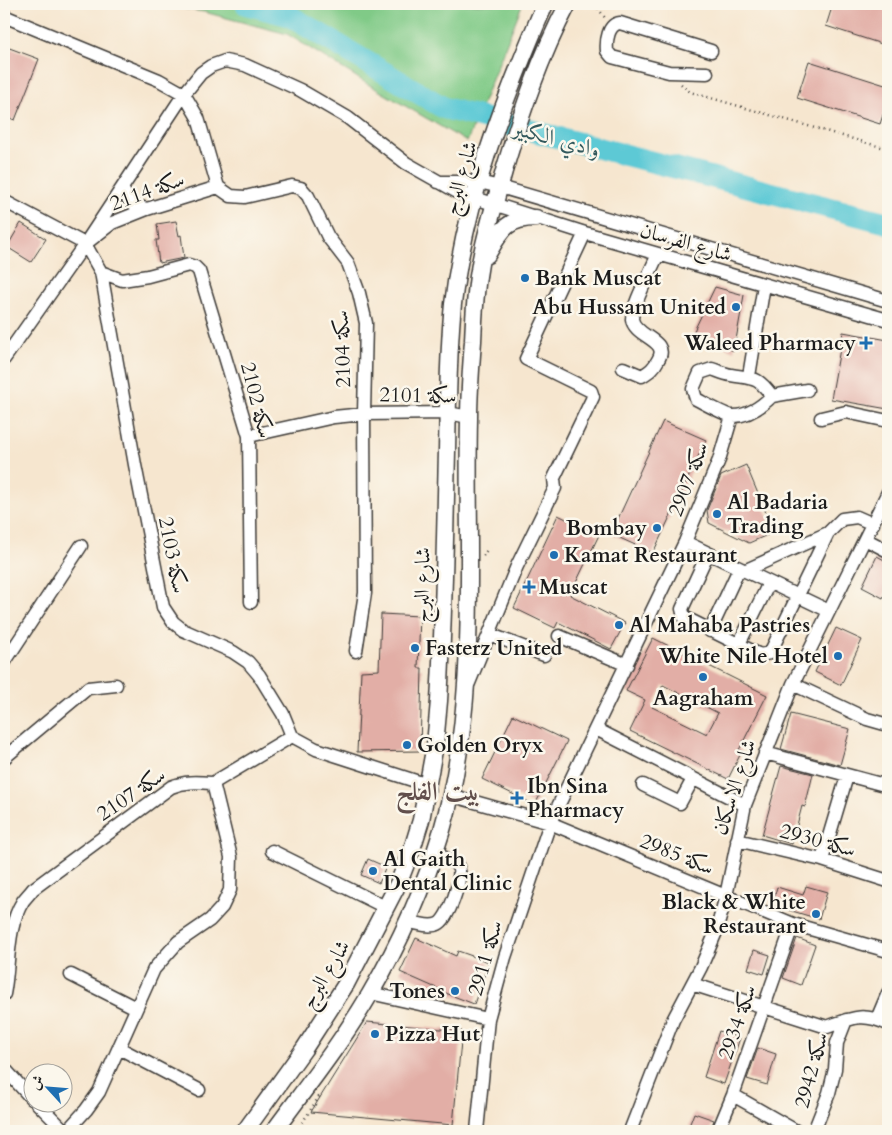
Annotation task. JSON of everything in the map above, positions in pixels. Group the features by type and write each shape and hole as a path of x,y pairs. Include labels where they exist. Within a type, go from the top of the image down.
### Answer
{"main road":[{"name":"شارع البرج","path":"245,1131 304,1049 346,984 399,882 413,846 428,785 435,745 439,701 453,303 474,198 520,63 545,4"},
{"name":"شارع البرج","path":"274,1131 325,1062 370,993 426,877 443,828 461,744 466,690 469,417 479,270 494,204 520,119 539,67 566,7"},
{"path":"479,270 502,230 521,218 536,218"}],"street":[{"path":"4,16 159,80 184,94 198,118 218,187"},
{"path":"707,73 669,72 612,57 607,51 606,42 611,27 620,23 711,51"},
{"name":"شارع الفرسان","path":"85,244 184,94 201,74 211,66 225,61 244,65 300,90 348,118 406,163 460,194 585,233 888,320"},
{"name":"شارع الفرسان","path":"438,182 479,182 500,187 888,301"},
{"name":"سكة 2104","path":"218,187 231,196 245,197 292,186 301,188 308,196 328,237 348,263 359,293 366,323 364,414 365,593 356,651"},
{"name":"سكة 2114","path":"4,359 85,244 112,223 147,209 218,187"},
{"path":"122,188 127,200 135,206 147,209"},
{"path":"4,201 85,244"},
{"path":"466,690 517,566 555,488 554,478 593,397 591,390 526,359 585,233"},
{"name":"سكة 2103","path":"85,244 101,272 162,607 173,622 183,630 233,652 248,662 259,674 283,714 292,736"},
{"path":"623,368 642,376 653,370 661,356 661,348 655,341 636,330 632,320 635,305 658,254"},
{"name":"سكة 2102","path":"101,272 122,280 148,276 189,265 195,266 199,271 249,436 252,602"},
{"path":"749,376 764,285"},
{"path":"772,396 763,384 749,376 731,375 712,369 700,373 693,389 696,399 732,416 749,412 762,406 772,396 807,390"},
{"path":"820,418 846,412 888,421"},
{"name":"سكة 2101","path":"249,436 334,417 364,414 448,413 469,417"},
{"name":"سكة 2907","path":"550,824 628,665 685,542 719,460 732,416"},
{"name":"شارع الاسكان","path":"630,1131 673,1020 716,932 746,805 765,753 793,684 888,492"},
{"path":"710,631 742,570 828,532 842,519 857,517 873,524"},
{"path":"708,553 682,609 684,617 760,655 770,653 828,532"},
{"path":"865,539 888,550"},
{"path":"685,542 829,612"},
{"path":"4,663 81,546"},
{"path":"738,644 769,583"},
{"path":"489,634 544,655"},
{"path":"559,636 628,665"},
{"path":"793,684 867,718 888,725"},
{"path":"4,758 88,688 116,685"},
{"path":"596,729 746,805"},
{"path":"46,1112 66,1131 86,1110 99,1092 154,969 178,942 210,920 222,907 230,890 231,857 213,784 292,736 316,749 428,785"},
{"path":"765,753 888,786"},
{"path":"822,860 847,776"},
{"path":"643,785 680,803 693,779"},
{"name":"سكة 2107","path":"4,994 16,916 23,901 34,889 170,787 183,782 213,784"},
{"name":"سكة 2985","path":"450,795 550,824 793,924 888,951"},
{"name":"سكة 2911","path":"477,1131 488,1019 505,956 550,824"},
{"name":"سكة 2930","path":"737,840 822,860 888,881"},
{"path":"272,852 386,908"},
{"path":"406,921 432,925 439,924 447,916 460,876 459,869 454,863 434,853"},
{"name":"سكة 2934","path":"718,1131 733,1095 793,924"},
{"path":"71,975 136,1008"},
{"name":"سكة 2942","path":"692,984 827,1027 864,1016 883,1021"},
{"name":"سكة 2911","path":"370,993 488,1019"},
{"path":"883,1021 888,993"},
{"name":"سكة 2942","path":"814,1131 829,1093 835,1069 838,1043 846,1020"},
{"path":"119,1048 199,1090"},
{"path":"4,1068 22,1088"},
{"name":"سكة 2942","path":"733,1095 796,1131"}],"path":[{"path":"589,4 598,8 611,27"},
{"path":"669,72 690,92 888,149"}],"green space":[{"path":"157,4 522,5 467,142 287,34 204,12"}],"building":[{"path":"833,4 888,4 888,46 826,26"},
{"path":"4,46 39,59 15,120 4,116"},
{"path":"809,61 888,86 888,100 880,124 797,98"},
{"path":"176,221 179,236 181,235 184,258 159,263 156,240 159,240 157,224"},
{"path":"21,223 46,239 31,262 7,247"},
{"path":"715,287 744,295 734,351 693,333"},
{"path":"843,332 888,340 888,409 831,399"},
{"path":"663,421 706,440 653,553 611,534"},
{"path":"746,465 774,532 749,543 709,523 707,510 721,476"},
{"path":"558,515 599,535 570,595 625,623 611,649 558,622 555,628 514,608"},
{"path":"877,556 888,562 888,587 883,598 862,587"},
{"path":"381,614 420,616 418,668 422,668 420,751 357,752 361,671 379,670"},
{"name":"White Nile Hotel","path":"836,628 862,640 841,685 815,672"},
{"path":"653,638 767,695 739,750 742,751 728,779 630,731 645,700 626,691","holes":["663,685 718,713 707,734 652,707"]},
{"path":"791,714 850,729 840,765 781,749"},
{"path":"513,715 567,741 535,805 482,779"},
{"path":"781,766 813,774 805,807 802,806 792,844 762,835"},
{"name":"Al Gaith Dental Clinic","path":"368,859 386,867 379,883 361,875"},
{"path":"806,886 827,892 819,919 772,905 777,887 803,895"},
{"path":"416,938 456,956 458,951 489,962 474,1004 400,972"},
{"path":"797,938 815,945 801,985 783,978"},
{"path":"754,950 770,955 764,974 748,969"},
{"path":"367,1022 462,1031 453,1125 311,1112"},
{"path":"719,1031 740,1038 724,1084 704,1077"},
{"path":"758,1048 776,1054 767,1085 747,1079"},
{"path":"694,1113 714,1120 710,1131 703,1131 689,1126"}],"waterway":[{"name":"وادي الكبير","path":"246,4 288,15 444,108 888,223"}],"place":[{"name":"Bank Muscat","path":"525,278"},
{"name":"Abu Hussam United","path":"736,307"},
{"name":"Waleed Pharmacy","path":"866,343"},
{"name":"Al Badaria Trading","path":"717,514"},
{"name":"Bombay","path":"657,528"},
{"name":"Kamat Restaurant","path":"554,555"},
{"name":"Muscat","path":"529,587"},
{"name":"Al Mahaba Pastries","path":"619,625"},
{"name":"Fasterz United","path":"415,648"},
{"name":"White Nile Hotel","path":"838,656"},
{"name":"Aagraham","path":"703,677"},
{"name":"Golden Oryx","path":"407,745"},
{"name":"Ibn Sina Pharmacy","path":"517,798"},
{"name":"Al Gaith Dental Clinic","path":"373,871"},
{"name":"Black & White Restaurant","path":"816,914"},
{"name":"Tones","path":"455,991"},
{"name":"Pizza Hut","path":"375,1034"}],"district":[{"name":"بيت الفلج","path":"438,791"}]}
